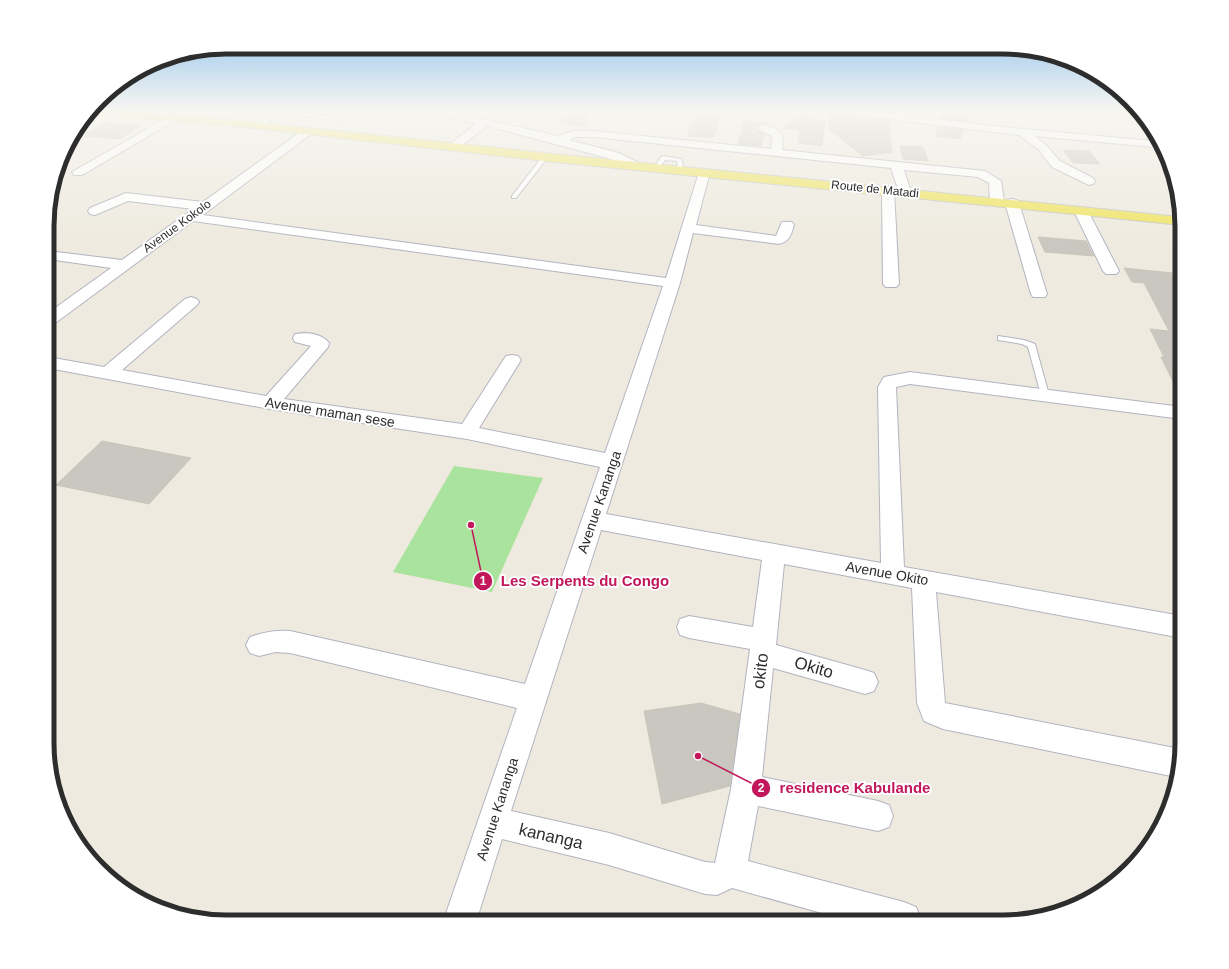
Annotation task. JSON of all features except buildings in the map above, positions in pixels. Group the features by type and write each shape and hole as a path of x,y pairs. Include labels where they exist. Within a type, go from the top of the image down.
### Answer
{"main road":[{"name":"Route de Matadi","path":"519,154 1175,219"}],"street":[{"path":"78,172 110,154"},
{"name":"Avenue Kokolo","path":"54,316 122,265 277,154"},
{"path":"609,154 633,166"},
{"path":"778,154 974,173 990,177 995,181 997,201"},
{"path":"1048,154 1056,164 1088,181"},
{"path":"896,165 905,192"},
{"name":"Avenue Kananga","path":"461,915 494,822 672,283 704,172"},
{"path":"888,190 891,284"},
{"path":"95,211 126,197 206,206"},
{"path":"1012,203 1039,294"},
{"path":"1081,211 1111,271"},
{"path":"191,217 672,283"},
{"path":"688,228 779,240 784,237 787,225"},
{"path":"54,256 122,265"},
{"path":"108,373 191,302"},
{"path":"270,403 319,347 320,343 316,340 301,338"},
{"path":"468,432 512,360"},
{"name":"Avenue maman sese","path":"54,363 270,403 468,432 612,462"},
{"path":"893,574 886,387 890,381 910,378 1175,412"},
{"name":"Avenue Okito","path":"593,520 1175,626"},
{"name":"okito","path":"730,872 746,789 774,553"},
{"path":"923,580 931,703 934,712 943,716 1174,762"},
{"path":"689,627 763,646"},
{"path":"259,645 276,641 290,642 534,699"},
{"name":"Okito","path":"763,646 865,682"},
{"path":"746,789 878,816"},
{"name":"kananga","path":"494,822 609,849 704,878 717,879 730,872"},
{"path":"730,872 889,915"}],"lane":[{"path":"514,197 545,157"},
{"path":"1001,338 1024,342 1032,346 1045,395"}],"green space":[{"path":"454,466 543,478 492,592 393,572"}],"place":[{"name":"Les Serpents du Congo","path":"471,525"},
{"name":"residence Kabulande","path":"698,756"}]}
